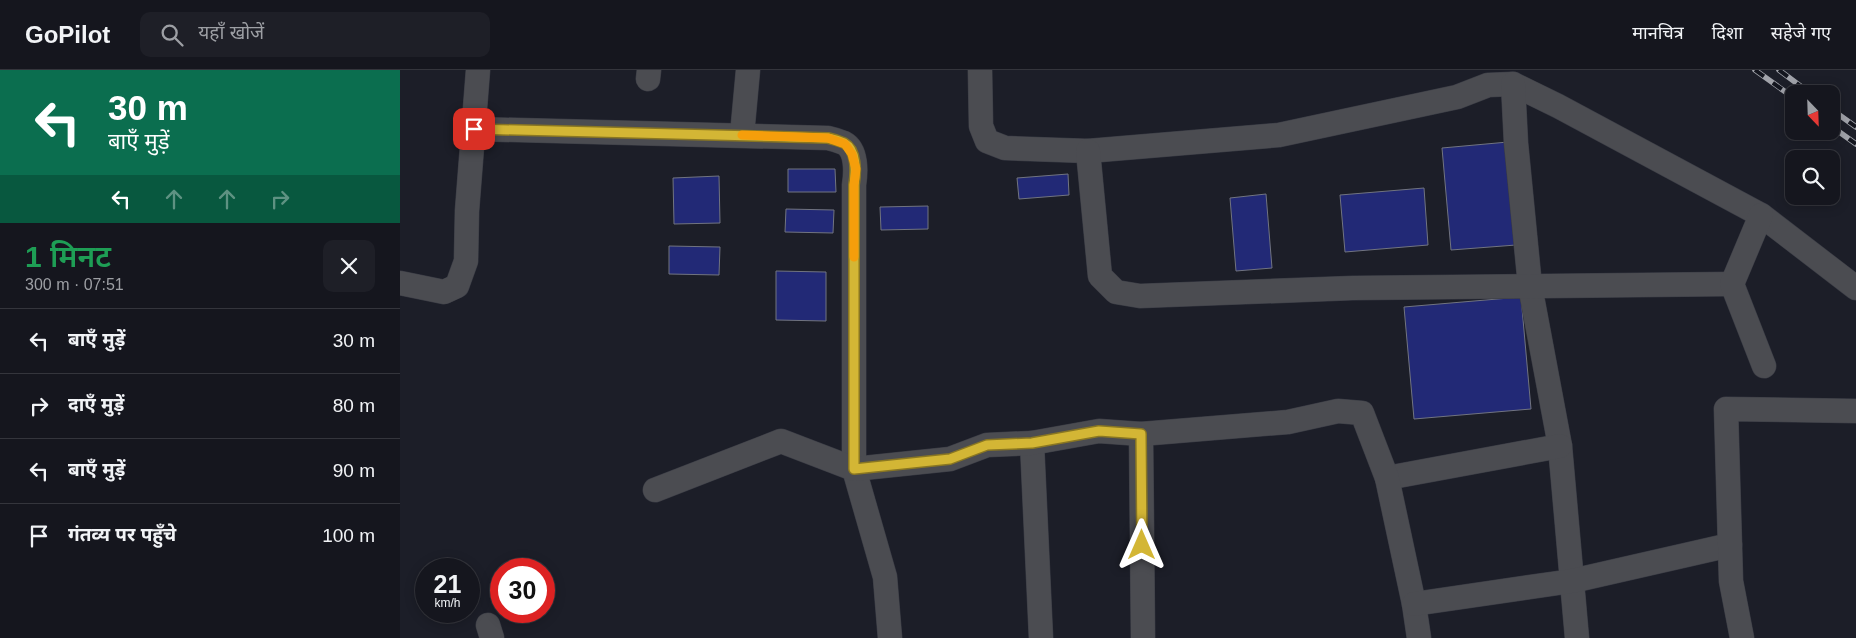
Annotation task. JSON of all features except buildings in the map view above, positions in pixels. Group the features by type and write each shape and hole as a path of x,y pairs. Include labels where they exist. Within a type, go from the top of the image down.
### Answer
{"street":[{"path":"400,282 444,292 456,286 466,261 467,211 478,70"},
{"path":"742,135 748,70"},
{"path":"980,70 981,126 987,141 1004,148 1088,151 1279,135 1457,97 1488,85 1513,84 1558,106 1761,215 1856,288"},
{"path":"1513,84 1516,144 1530,286 1560,446 1577,638"},
{"path":"474,129 828,138 845,144 852,154 856,169 854,185 854,469 886,577 890,638"},
{"path":"1088,151 1100,276 1116,292 1140,296 1353,288 1732,284"},
{"path":"1761,215 1732,284 1764,366"},
{"path":"1742,638 1731,581 1726,409 1856,411"},
{"path":"655,490 782,441 854,469 950,459 987,445 1032,443 1099,431 1141,434 1288,422 1338,411 1362,413 1387,478 1414,604 1419,638"},
{"path":"1141,434 1143,638"},
{"path":"1032,443 1041,638"},
{"path":"1387,478 1560,446"},
{"path":"1414,604 1572,580 1730,544"}],"railway":[{"path":"1755,70 1785,92"},
{"path":"1779,70 1799,85"},
{"path":"1840,115 1856,127"},
{"path":"1840,132 1856,144"}],"slow traffic":[{"path":"742,135 828,138 845,144 852,154 856,169 854,185 854,257"}],"route":[{"path":"474,129 828,138 845,144 852,154 856,169 854,185 854,469 950,459 987,445 1032,443 1099,431 1141,434 1142,545"}]}
